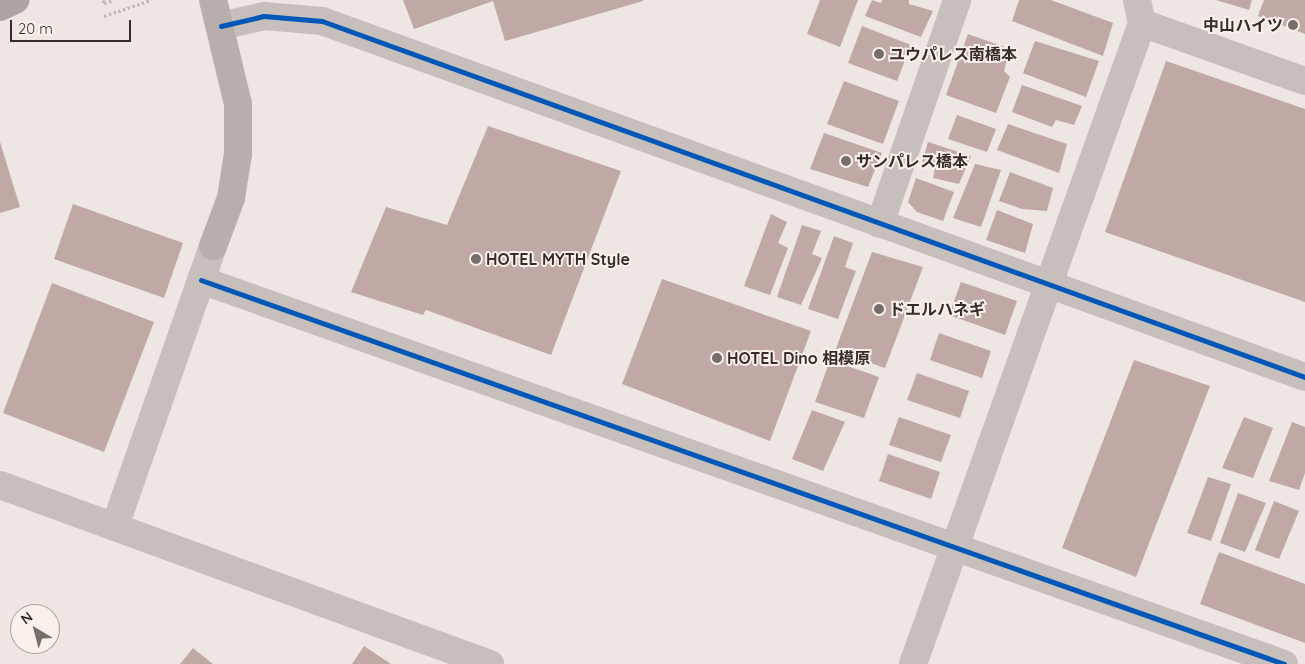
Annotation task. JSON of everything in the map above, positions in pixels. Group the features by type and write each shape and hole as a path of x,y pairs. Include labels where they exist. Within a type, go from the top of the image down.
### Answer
{"highway":[{"path":"0,7 15,0"}],"street":[{"path":"115,526 231,198 238,154 238,104 221,26 213,0"},
{"path":"880,224 956,0"},
{"path":"913,664 957,547 1140,12 1305,80"},
{"path":"221,26 264,16 322,21 1305,377"},
{"path":"202,280 1284,664"},
{"path":"0,484 490,664"}],"path":[{"path":"104,2 114,0"},
{"path":"104,16 151,0"}],"building":[{"path":"403,0 643,1 505,41 493,1 414,29"},
{"path":"820,0 858,0 840,47 807,34"},
{"path":"872,0 881,3 882,0 909,0 909,4 933,11 921,37 865,16"},
{"path":"1019,0 1051,0 1113,23 1103,56 1012,21"},
{"path":"1216,0 1252,0 1249,10"},
{"name":"中山ハイツ","path":"1264,0 1305,0 1305,34 1258,16"},
{"name":"ユウパレス南橋本","path":"862,26 911,45 897,81 848,63"},
{"path":"968,34 1010,49 1004,71 1010,77 996,113 946,95"},
{"path":"1035,41 1099,61 1086,97 1023,73"},
{"path":"1166,61 1305,109 1305,302 1105,232"},
{"path":"844,81 899,101 883,144 827,124"},
{"path":"1022,85 1082,106 1074,125 1056,120 1052,127 1012,112"},
{"path":"957,115 996,129 987,152 948,139"},
{"path":"1008,124 1067,144 1059,173 997,150"},
{"name":"HOTEL MYTH Style","path":"488,126 621,171 551,355 426,310 423,315 351,292 386,207 447,225"},
{"name":"サンパレス橋本","path":"824,133 882,153 868,187 810,169"},
{"path":"0,142 20,207 0,213"},
{"path":"928,142 971,156 959,184 933,178 935,168 922,162"},
{"path":"975,164 1001,170 981,227 953,218"},
{"path":"1010,172 1053,188 1047,211 1022,209 999,201"},
{"path":"916,178 954,192 943,221 917,212 908,202"},
{"path":"73,204 183,243 164,298 54,259"},
{"path":"997,210 1033,224 1025,253 986,240"},
{"path":"771,214 787,222 778,243 788,248 770,295 744,286"},
{"path":"802,225 821,231 812,254 822,258 801,305 777,297"},
{"path":"834,236 853,243 845,267 856,271 838,319 808,309"},
{"name":"ドエルハネギ","path":"872,252 923,267 885,368 835,351"},
{"name":"HOTEL Dino 相模原","path":"662,279 811,331 770,441 622,384"},
{"path":"961,282 1017,301 1005,335 949,315"},
{"path":"52,283 154,322 104,452 3,413"},
{"path":"939,333 991,351 982,378 930,360"},
{"path":"830,360 879,377 864,418 815,402"},
{"path":"1134,360 1210,386 1136,577 1062,548"},
{"path":"917,373 969,391 960,418 907,400"},
{"path":"812,410 845,422 823,471 792,459"},
{"path":"899,417 951,435 941,462 889,445"},
{"path":"1244,417 1273,428 1253,478 1222,468"},
{"path":"1292,422 1305,427 1305,473 1299,490 1269,481"},
{"path":"888,454 940,472 931,499 879,481"},
{"path":"1208,477 1231,484 1211,541 1187,533"},
{"path":"1238,493 1266,503 1245,552 1220,543"},
{"path":"1274,501 1299,511 1279,559 1255,550"},
{"path":"1219,552 1305,584 1305,643 1200,604"},
{"path":"364,646 391,664 352,664"},
{"path":"193,648 213,664 180,664"}],"cycle path":[{"path":"221,26 264,16 322,21 1305,377"},
{"path":"201,280 1284,664"}],"place":[{"name":"中山ハイツ","path":"1293,25"},
{"name":"ユウパレス南橋本","path":"879,54"},
{"name":"サンパレス橋本","path":"846,161"},
{"name":"HOTEL MYTH Style","path":"476,259"},
{"name":"ドエルハネギ","path":"879,309"},
{"name":"HOTEL Dino 相模原","path":"717,358"}]}
